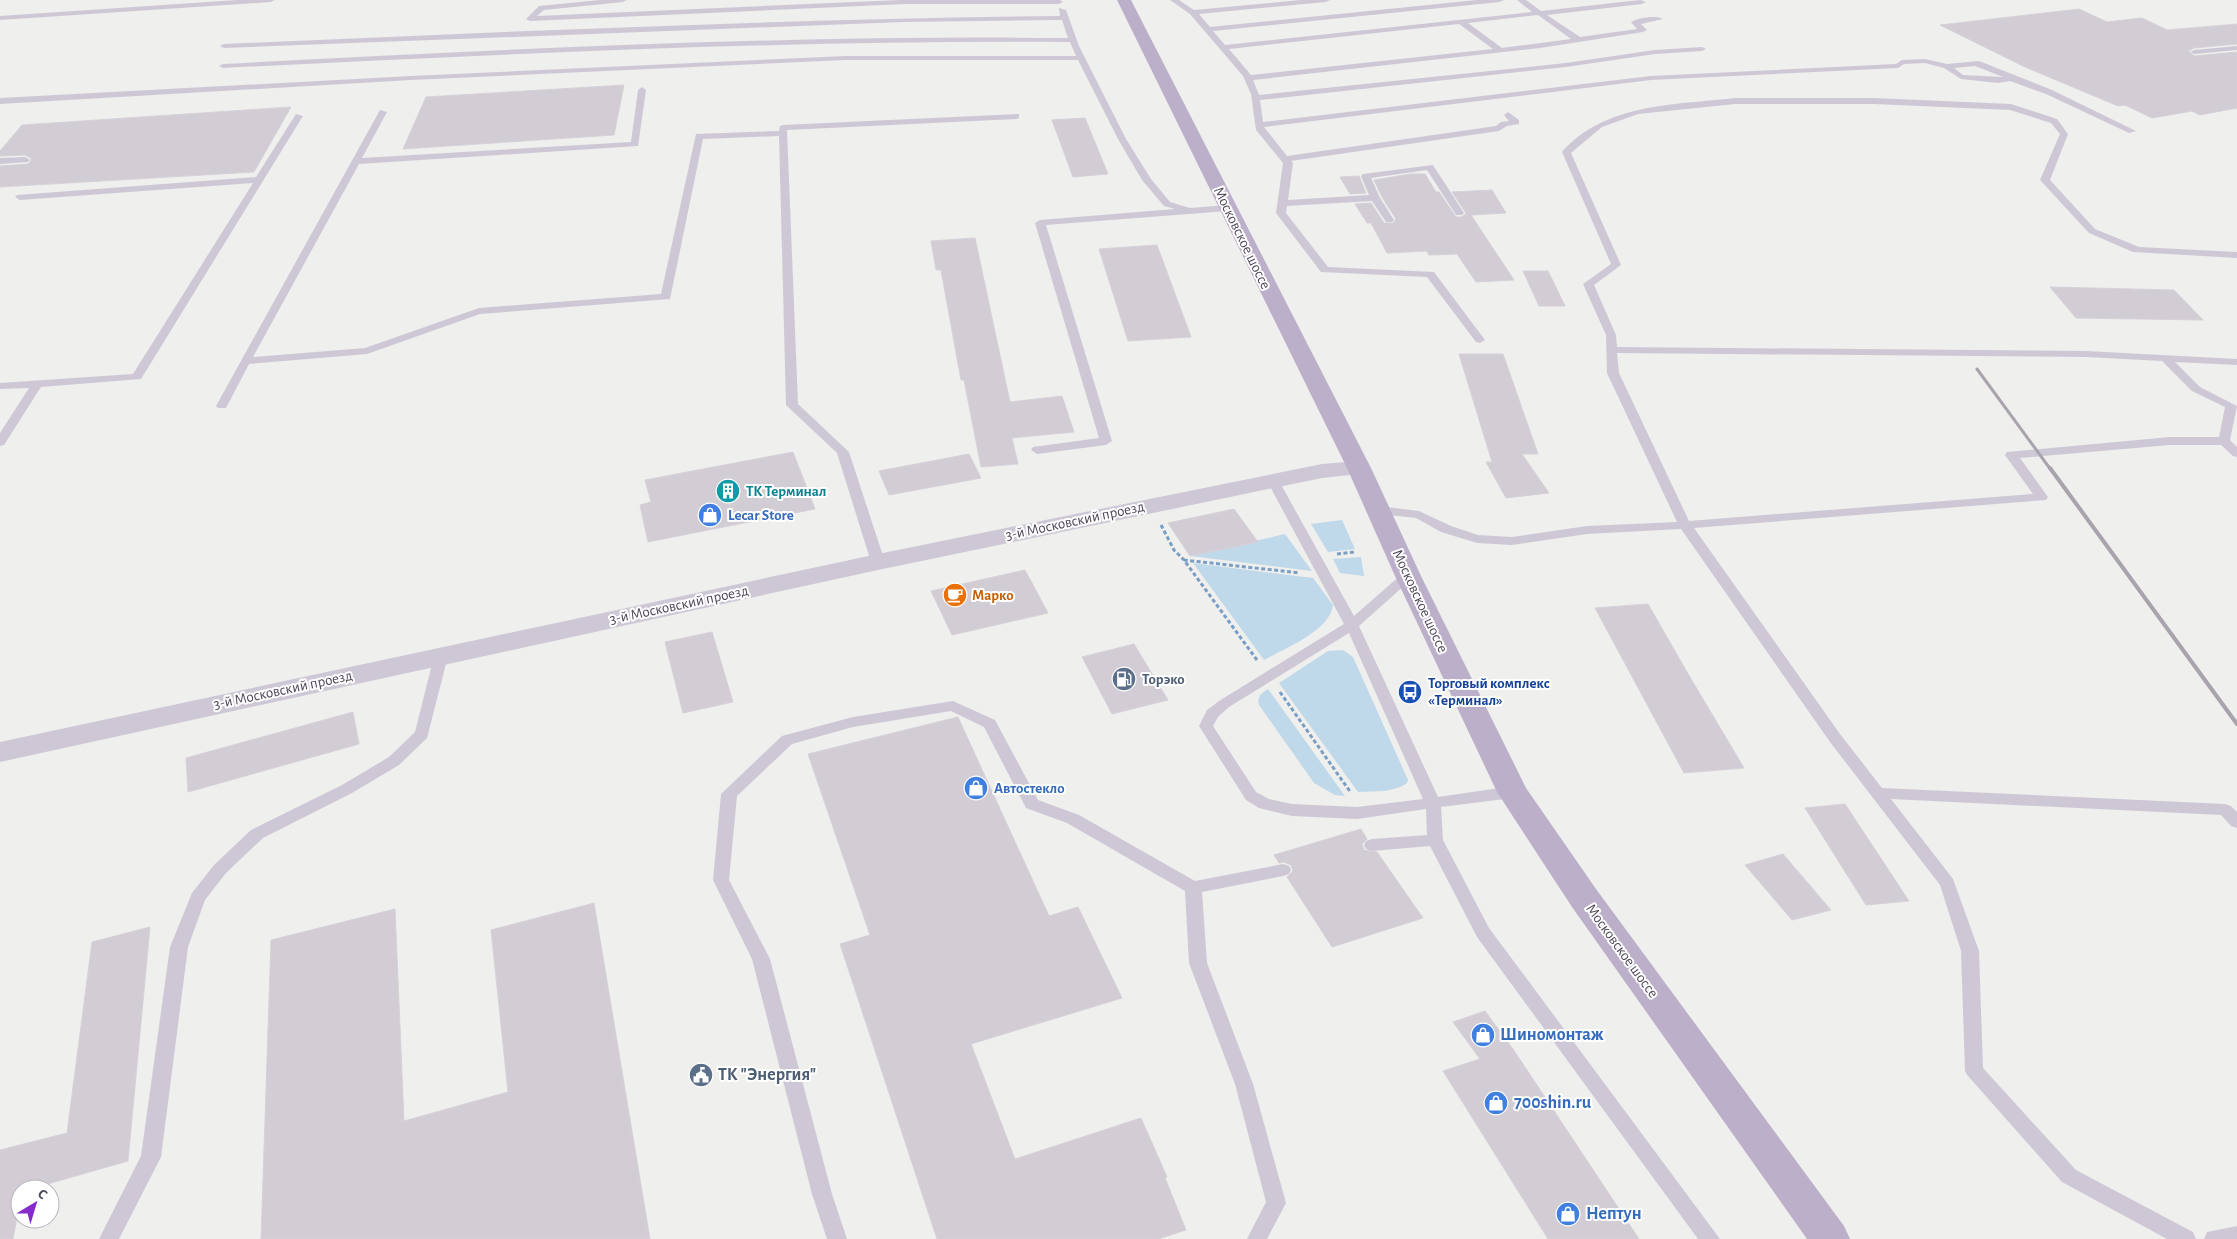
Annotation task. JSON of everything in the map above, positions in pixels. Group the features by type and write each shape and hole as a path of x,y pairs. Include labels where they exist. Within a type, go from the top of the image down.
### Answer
{"main road":[{"name":"Московское шоссе","path":"1124,0 1359,468 1408,576 1513,792 1584,898 1830,1239"}],"street":[{"name":"3-й Московский проезд","path":"0,752 878,562 1322,471 1359,468"}],"lane":[{"path":"0,18 271,0"},
{"path":"622,0 542,8 530,19 683,9 905,2 1059,1 1081,58 1122,139 1147,180 1167,204 1190,211"},
{"path":"1174,0 1193,12 1249,78 1255,98 1260,130 1288,163 1281,213 1325,270 1430,274 1480,340"},
{"path":"1193,12 1326,0"},
{"path":"1208,29 1500,0"},
{"path":"1521,0 1578,40"},
{"path":"1224,47 1642,2"},
{"path":"224,46 430,36 903,20 1065,18"},
{"path":"1249,78 1578,40 1644,30 1635,22 1659,19"},
{"path":"1461,22 1500,50"},
{"path":"682,28 702,43"},
{"path":"223,66 702,43 900,39 1073,40"},
{"path":"2194,52 2237,48"},
{"path":"1255,98 1566,65 1655,52 1702,50"},
{"path":"0,101 694,64 846,58 1081,58"},
{"path":"1260,125 1651,78 1898,66 1902,62 1925,61 1947,66 1976,63 2049,92 2132,130"},
{"path":"1947,66 1961,76 1998,82 2011,78"},
{"path":"356,161 635,144 642,90"},
{"path":"2186,1239 2069,1176 1974,1070 1970,951 1947,883 1835,738 1685,525 1613,373 1611,335 1588,284 1616,265 1566,152 1599,125 1637,112 1735,101 1874,102 2011,108 2054,121 2064,134 2045,180 2092,231 2137,250 2237,255"},
{"path":"222,406 383,112"},
{"path":"0,386 137,377 299,116"},
{"path":"878,562 843,452 792,405 783,128 1016,116"},
{"path":"1285,159 1499,128 1504,124 1516,122 1508,116"},
{"path":"245,361 367,351 479,311 666,297 698,136 784,134"},
{"path":"0,161 25,160"},
{"path":"1389,220 1375,198 1366,176 1430,167 1459,214"},
{"path":"20,197 259,180"},
{"path":"1282,203 1375,198"},
{"path":"1036,450 1106,441 1040,223 1228,208"},
{"path":"1612,350 2086,354 2237,362"},
{"path":"2166,358 2196,389 2234,406 2224,441"},
{"path":"0,442 37,384"},
{"path":"1378,510 1419,515 1446,529 1477,539 1512,541 1587,530 1685,525 2042,497 2011,455 2170,441 2224,441 2237,453"},
{"path":"1273,481 1352,625 1434,803 1435,840 1483,932 1710,1239"},
{"path":"1408,576 1352,625 1224,704 1212,714 1206,726 1251,796 1265,804 1292,810 1364,812 1513,792"},
{"path":"109,1239 151,1157 179,947 198,897 220,869 257,834 347,789 394,761 422,734 441,656"},
{"path":"836,1239 822,1194 761,959 721,880 729,794 787,740 853,722 953,706 990,724 1032,804 1073,819 1193,888 1283,870"},
{"path":"1877,793 2225,810 2237,822"},
{"path":"1372,845 1435,840"},
{"path":"1193,888 1198,963 1244,1084 1276,1203 1257,1239"},
{"path":"2214,1239 2237,1235"}],"path":[{"path":"1325,576 1184,560 1364,812"}],"shaded area":[{"path":"1342,520 1355,549 1328,552 1311,524"},
{"path":"1285,534 1312,571 1190,556"},
{"path":"1361,557 1364,576 1340,573 1333,559"},
{"path":"1193,563 1313,578 1333,605 1330,614 1324,623 1305,638 1264,660"},
{"path":"1343,650 1353,657 1408,780 1402,786 1383,791 1358,792 1279,683 1328,651"},
{"path":"1268,689 1345,796 1335,795 1314,783 1259,705 1260,696"}],"building":[{"path":"2079,9 2107,22 2142,18 2167,30 2237,24 2237,44 2194,48 2188,51 2194,56 2237,52 2237,108 2200,115 2192,111 2152,118 2125,105 2118,106 2025,67 1940,25"},
{"path":"624,85 614,135 403,149 426,97"},
{"path":"291,107 254,172 0,187 0,166 28,164 31,161 31,158 25,155 0,156 0,151 22,125"},
{"path":"1085,118 1108,174 1073,177 1052,120"},
{"path":"1411,174 1425,174 1436,192 1439,192 1456,217 1462,217 1466,213 1452,192 1492,190 1506,213 1471,215 1514,280 1476,282 1457,254 1429,255 1427,251 1387,253 1371,223 1367,223 1355,204 1371,203 1384,223 1393,223 1396,219 1374,180"},
{"path":"1359,176 1366,193 1350,194 1340,177"},
{"path":"975,238 1010,402 1062,396 1074,432 1012,438 1018,464 981,467 964,380 961,380 941,270 936,270 931,241"},
{"path":"1157,245 1191,337 1128,341 1099,249"},
{"path":"1523,271 1548,271 1565,306 1539,306"},
{"path":"2050,287 2174,290 2203,320 2076,318"},
{"path":"1459,354 1503,354 1538,454 1522,454 1549,493 1506,498 1486,462 1492,462"},
{"name":"ТК Терминал","path":"793,452 815,509 648,542 640,505 651,502 645,480"},
{"path":"969,454 981,478 889,495 879,471"},
{"path":"1234,509 1258,542 1190,556 1168,523"},
{"path":"1025,570 1048,613 952,635 931,591"},
{"path":"1648,604 1744,768 1684,773 1595,608"},
{"path":"712,632 733,702 683,713 665,642"},
{"name":"Торэко","path":"1134,644 1168,700 1112,714 1082,657"},
{"path":"353,712 359,744 188,792 186,758"},
{"path":"958,717 1049,916 1078,907 1122,998 971,1044 1015,1159 1141,1118 1167,1177 1165,1178 1186,1230 1158,1239 937,1239 840,944 870,935 808,754"},
{"path":"1845,804 1909,901 1866,905 1805,808"},
{"path":"1361,829 1367,839 1362,844 1364,850 1377,852 1423,918 1332,947 1287,877 1293,871 1291,865 1284,862 1279,863 1274,855"},
{"path":"1783,854 1831,910 1792,920 1745,865"},
{"path":"594,903 650,1239 261,1239 271,940 395,909 404,1121 508,1092 491,930"},
{"path":"150,927 128,1161 60,1180 10,1179 10,1229 15,1229 13,1239 0,1239 0,1150 67,1133 92,942"},
{"path":"1485,1011 1513,1049 1639,1239 1548,1239 1443,1071 1480,1059 1453,1022"}],"railway":[{"path":"1977,369 2051,470"},
{"path":"2050,468 2237,724"}],"place":[{"name":"ТК Терминал","path":"728,491"},
{"name":"Lecar Store","path":"710,515"},
{"name":"Марко","path":"955,595"},
{"name":"Торэко","path":"1124,679"},
{"name":"Торговый комплекс «Терминал»","path":"1410,692"},
{"name":"Автостекло","path":"976,788"},
{"name":"Шиномонтаж","path":"1483,1035"},
{"name":"ТК \"Энергия\"","path":"701,1075"},
{"name":"700shin.ru","path":"1496,1103"},
{"name":"Нептун","path":"1568,1214"}]}
